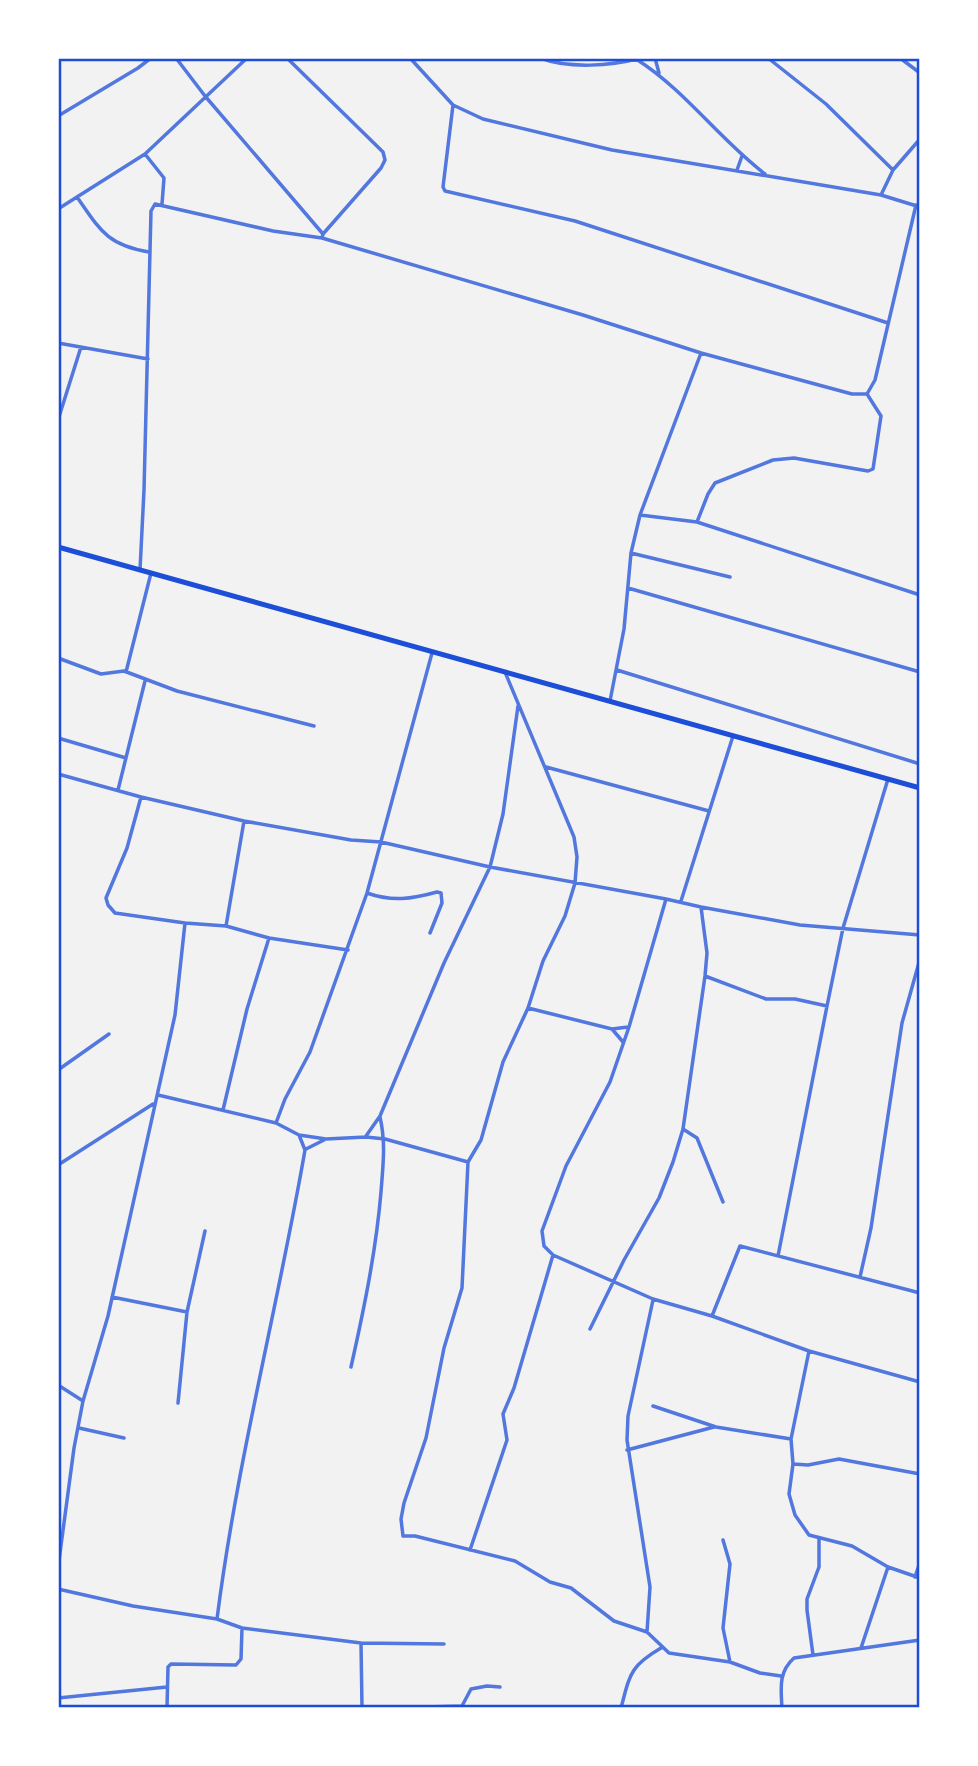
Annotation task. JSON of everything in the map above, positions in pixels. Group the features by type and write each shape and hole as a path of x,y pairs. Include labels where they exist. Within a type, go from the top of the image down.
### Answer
{"main road":[{"path":"58,547 920,788"}],"street":[{"path":"58,116 151,58"},
{"path":"176,58 323,237"},
{"path":"58,209 145,154 247,58"},
{"path":"288,58 383,152 385,160 382,168 323,237"},
{"path":"410,58 453,105 482,119 612,150 881,195 918,206 874,385 867,394"},
{"path":"540,58 571,64 639,58 659,73 742,156 766,175"},
{"path":"655,58 659,73"},
{"path":"768,58 826,104 893,170"},
{"path":"900,58 920,73"},
{"path":"453,105 443,187 445,191 575,221 888,323"},
{"path":"881,195 893,170 920,139"},
{"path":"145,154 164,178 162,204"},
{"path":"737,170 742,156"},
{"path":"77,197 115,243 149,252"},
{"path":"140,570 149,252 151,211 155,204 274,230 323,237 701,353 852,394 867,394"},
{"path":"58,343 148,359"},
{"path":"58,420 81,347"},
{"path":"610,701 617,670 631,554 640,515 701,353"},
{"path":"697,522 715,483 774,460 794,458 868,471 873,469 881,416 867,394"},
{"path":"640,515 697,522 920,594"},
{"path":"631,554 730,578"},
{"path":"126,672 151,573"},
{"path":"628,589 920,672"},
{"path":"276,1123 285,1099 310,1052 367,893 432,653"},
{"path":"58,658 105,675 126,672 145,681 314,726"},
{"path":"617,670 920,764"},
{"path":"505,671 573,837 577,857 575,883 565,916 497,1079 481,1140 468,1162 462,1288 444,1348 432,1413 404,1503 401,1519 403,1536 415,1536 515,1561 550,1582 571,1588 614,1621 647,1632 661,1648 678,1655 730,1662 760,1673 781,1676"},
{"path":"118,790 145,681"},
{"path":"366,1137 380,1116 444,963 490,867 507,794 518,704"},
{"path":"681,902 733,736"},
{"path":"58,738 127,758"},
{"path":"546,767 709,811"},
{"path":"58,774 244,821 351,840 381,842 490,867 701,907 800,925 920,935"},
{"path":"778,1256 843,928 888,779"},
{"path":"141,797 127,848 106,898 115,913 226,926 269,938 348,950"},
{"path":"226,926 244,821"},
{"path":"367,893 380,898 400,900 441,893 442,903 430,933"},
{"path":"666,899 610,1082 566,1166 542,1231 544,1246 553,1255 653,1299 712,1316 808,1351 920,1382"},
{"path":"590,1329 664,1187 683,1129 707,953 701,907"},
{"path":"58,1568 83,1401 98,1357 175,1015 185,923"},
{"path":"223,1110 247,1009 269,938"},
{"path":"859,1278 871,1228 902,1023 920,959"},
{"path":"705,976 766,999 796,999 827,1006"},
{"path":"528,1008 612,1029 629,1027"},
{"path":"612,1029 623,1042"},
{"path":"58,1070 109,1034"},
{"path":"158,1095 276,1123 299,1135 326,1139 385,1139 468,1162"},
{"path":"58,1165 155,1103"},
{"path":"351,1367 368,1292 379,1211 385,1139 380,1116"},
{"path":"683,1129 697,1138 723,1202"},
{"path":"218,1619 240,1478 288,1247 305,1150 299,1135"},
{"path":"305,1150 326,1139"},
{"path":"178,1403 187,1312 205,1231"},
{"path":"712,1316 739,1246 920,1293"},
{"path":"470,1551 507,1440 503,1414 514,1388 553,1255"},
{"path":"112,1297 187,1312"},
{"path":"647,1632 650,1587 626,1450 628,1416 653,1299"},
{"path":"808,1351 791,1439 793,1464 789,1494 804,1531 819,1538 852,1546 888,1567 918,1578 920,1562"},
{"path":"58,1385 83,1401"},
{"path":"653,1406 716,1427 791,1439"},
{"path":"79,1427 124,1438"},
{"path":"626,1450 716,1427"},
{"path":"793,1464 808,1465 839,1459 920,1474"},
{"path":"813,1655 807,1599 819,1567 819,1538"},
{"path":"723,1540 730,1563 723,1628 730,1662"},
{"path":"861,1648 888,1567"},
{"path":"58,1589 133,1606 218,1619 242,1628 361,1643 444,1644"},
{"path":"167,1708 166,1670 171,1664 239,1664 242,1628"},
{"path":"782,1708 781,1676 786,1664 794,1658 920,1640"},
{"path":"361,1643 362,1708"},
{"path":"621,1708 627,1685 638,1661 661,1648"},
{"path":"58,1698 167,1687"},
{"path":"390,1708 463,1706 471,1689 500,1687"}]}
